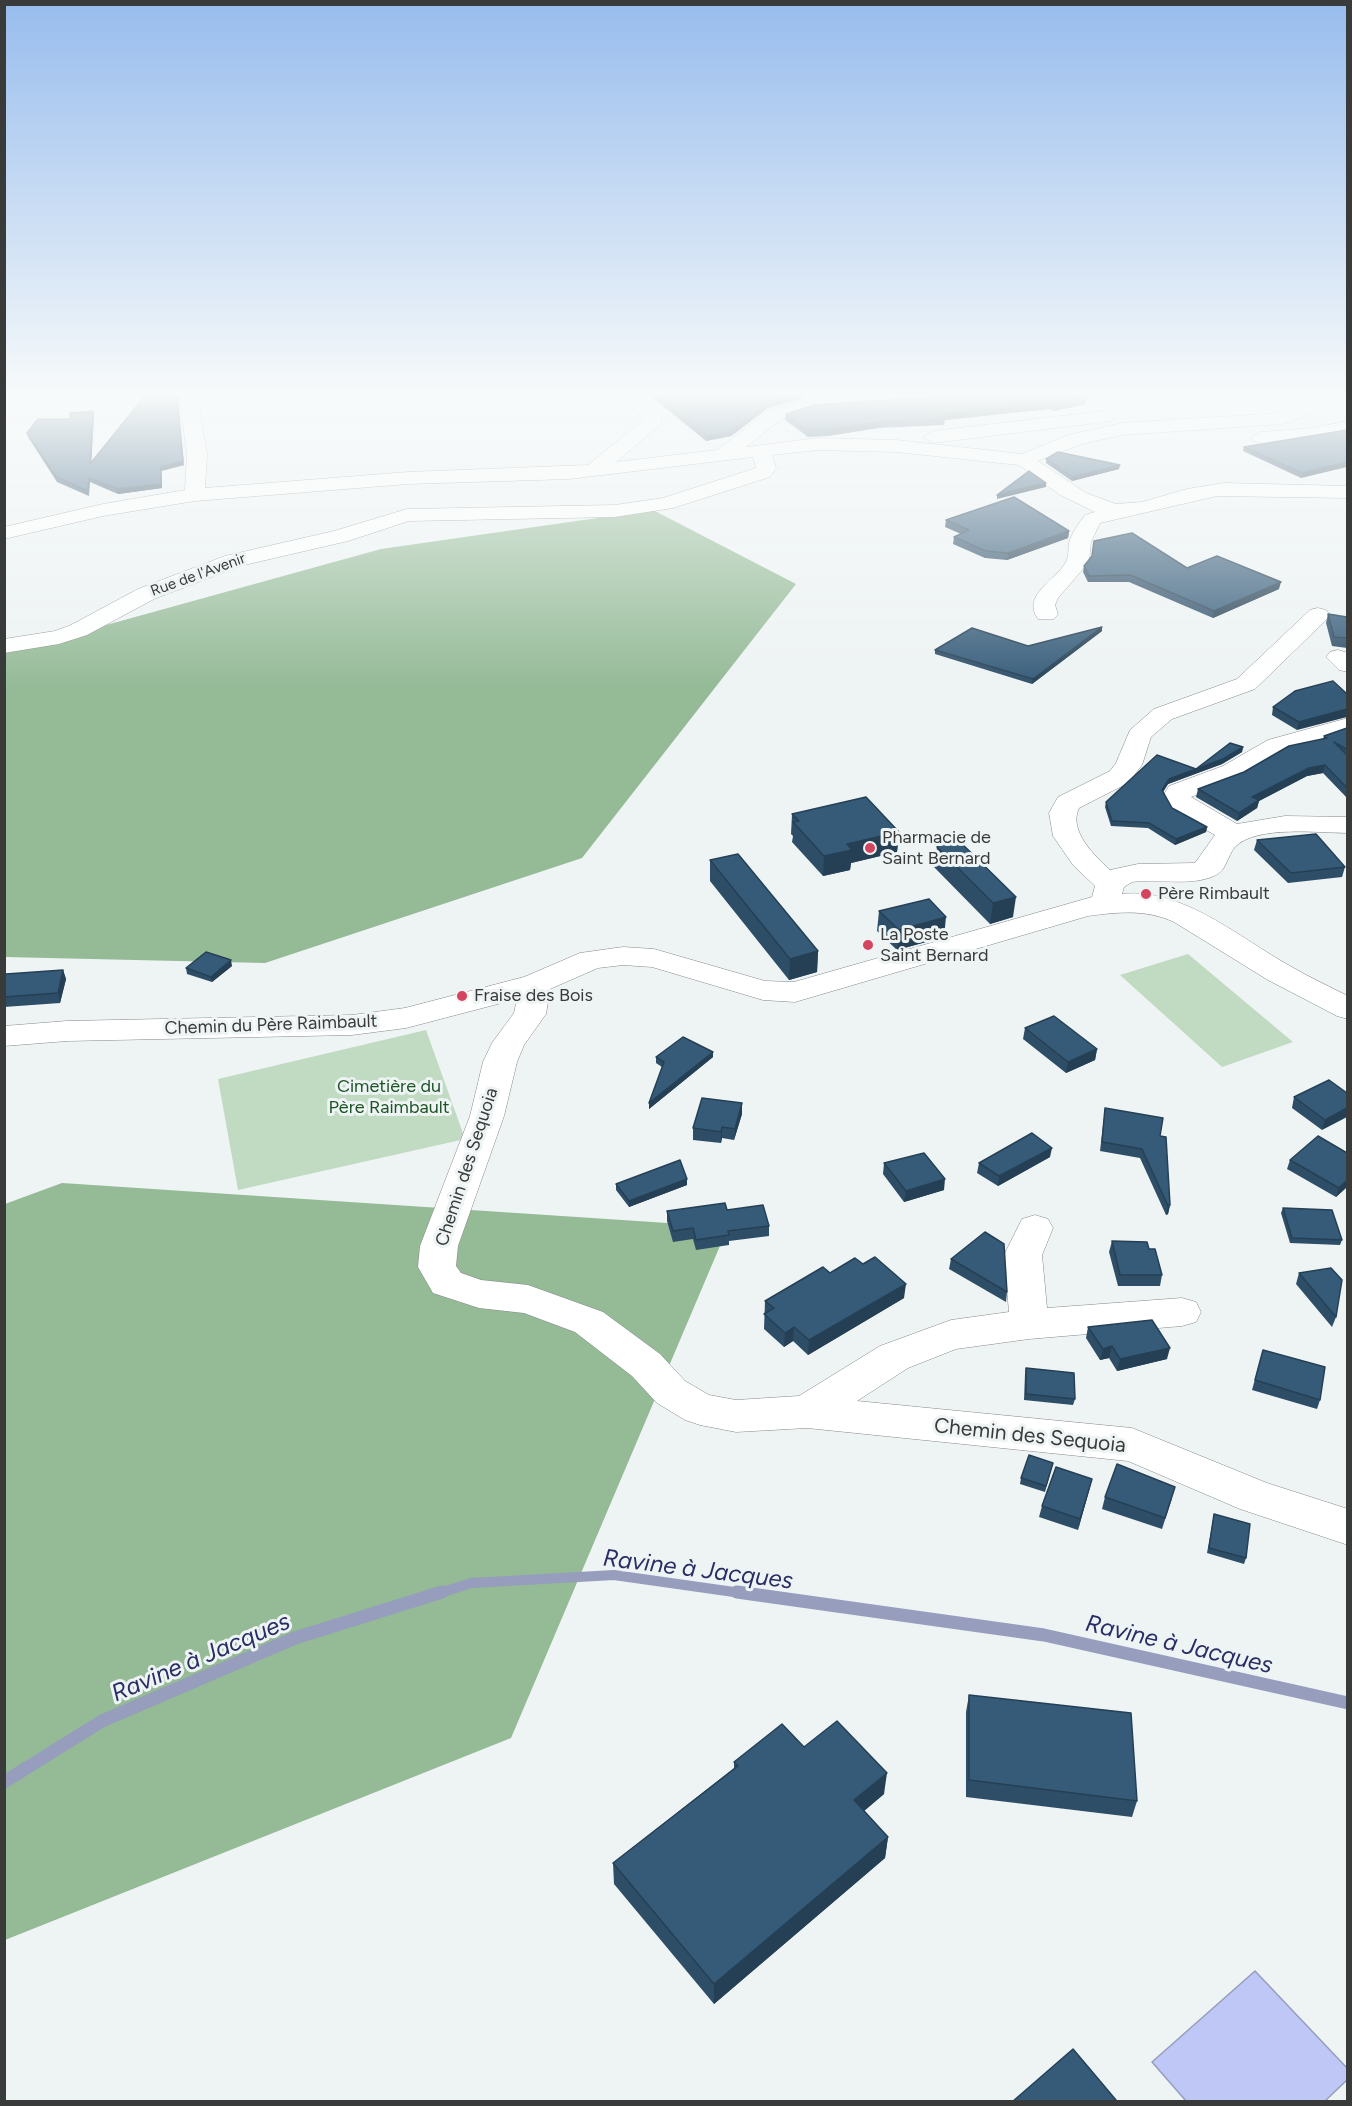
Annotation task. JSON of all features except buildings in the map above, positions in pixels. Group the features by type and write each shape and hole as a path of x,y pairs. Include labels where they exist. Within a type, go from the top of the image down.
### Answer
{"street":[{"path":"4,533 103,510 204,494"},
{"name":"Rue de l'Avenir","path":"4,646 59,637 79,630 146,594 232,561 339,536 407,515 615,511 666,504 699,494"},
{"path":"1074,494 1104,508 1122,511"},
{"path":"1046,614 1044,605 1047,596 1078,562 1080,542 1092,519 1198,494"},
{"path":"1318,615 1246,684 1163,714 1146,727 1139,735 1129,765 1119,777 1068,803 1063,809 1062,821 1078,854 1108,893 1116,878 1132,873 1180,874 1207,869 1220,847 1236,835 1270,825 1347,825"},
{"path":"1236,835 1182,805 1177,796 1179,792 1232,772 1277,746 1347,726"},
{"name":"Chemin du Père Raimbault","path":"4,1036 67,1030 352,1025 406,1018 535,984 591,960 623,956 654,958 763,990 795,992 1108,893 1140,903 1168,908 1185,916 1279,973 1347,1009"},
{"name":"Chemin des Sequoia","path":"535,984 530,1014 508,1043 500,1062 488,1116 454,1201 439,1246 437,1267 447,1284 461,1290 528,1299 590,1322 646,1365 671,1392 700,1409 736,1416 807,1412 1132,1445 1255,1497 1347,1527"},
{"path":"1029,1324 1023,1256 1035,1228"},
{"name":"Chemin des Sequoia","path":"807,1412 894,1357 951,1335 1029,1324 1182,1312"}],"green space":[{"path":"653,510 796,584 582,858 265,963 5,957 5,653 381,549"},
{"path":"1188,954 1293,1042 1222,1067 1120,975"},
{"name":"Cimetière du Père Raimbault","path":"426,1030 465,1139 238,1190 218,1079"},
{"path":"62,1183 728,1227 511,1738 5,1940 5,1204"}],"water":[{"path":"1255,1971 1347,2068 1347,2080 1325,2101 1186,2101 1152,2062"}],"waterway":[{"name":"Ravine à Jacques","path":"437,1594 471,1583 614,1575 748,1594"},
{"name":"Ravine à Jacques","path":"4,1782 102,1721 295,1638 442,1592"},
{"name":"Ravine à Jacques","path":"737,1592 1044,1635 1348,1703"}],"place":[{"name":"Pharmacie de Saint Bernard","path":"870,848"},
{"name":"Père Rimbault","path":"1146,894"},
{"name":"La Poste Saint Bernard","path":"868,945"},
{"name":"Fraise des Bois","path":"462,996"}]}
